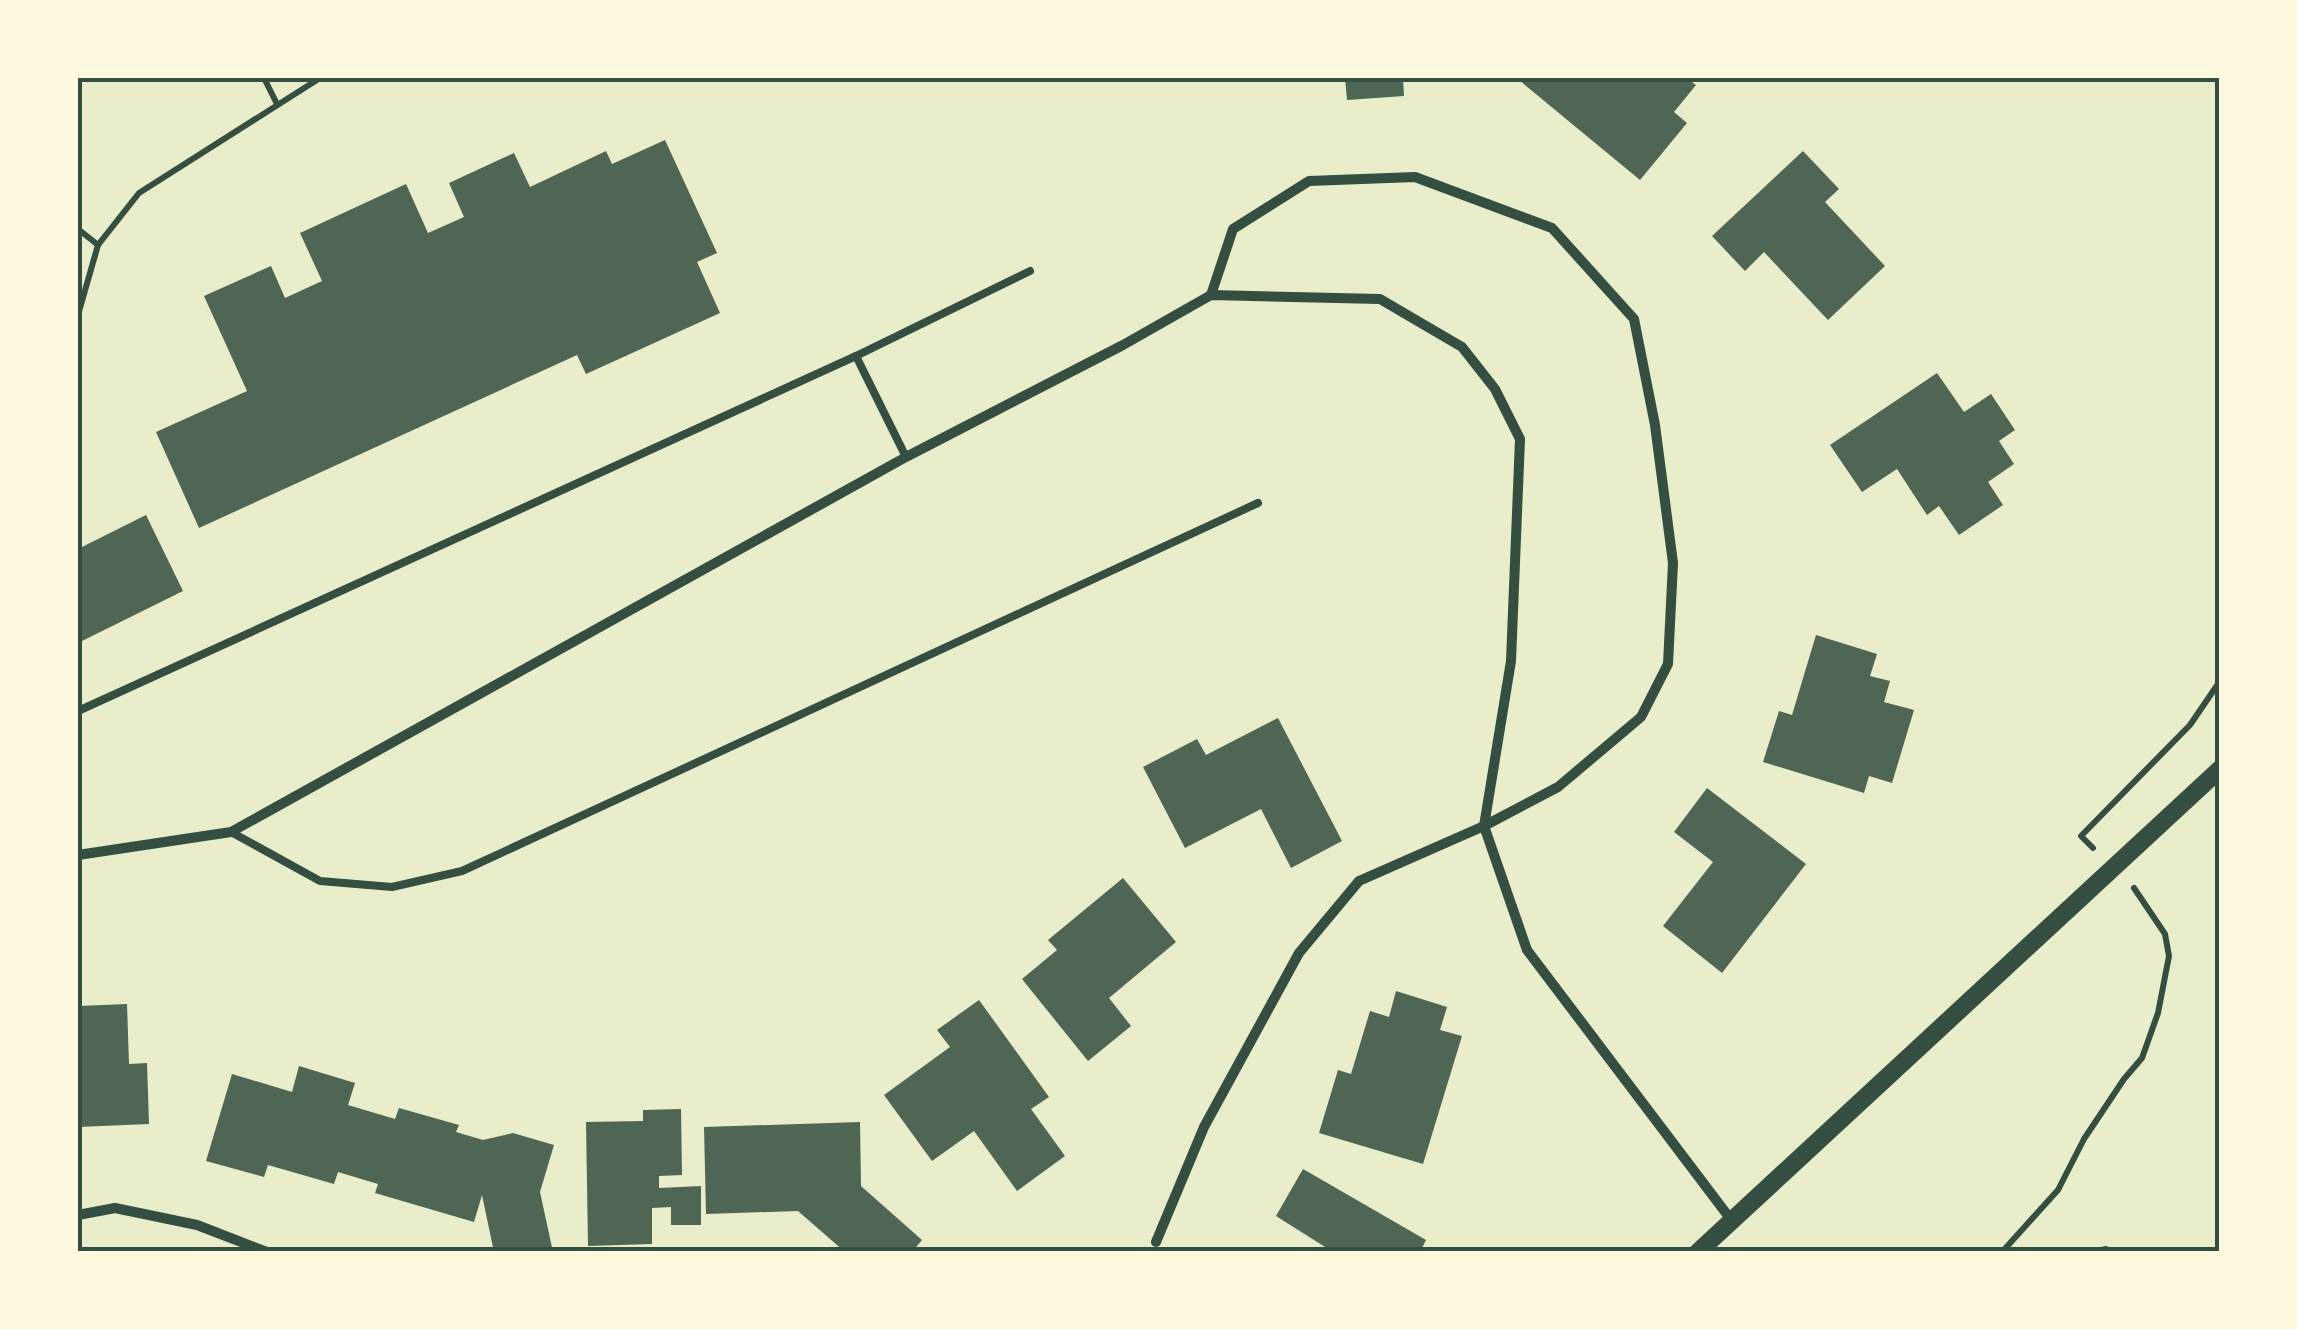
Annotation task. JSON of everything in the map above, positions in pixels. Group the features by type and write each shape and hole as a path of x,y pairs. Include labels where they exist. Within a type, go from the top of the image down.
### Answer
{"street":[{"path":"1156,1242 1204,1127 1298,953 1359,881 1484,826 1558,787 1641,717 1668,664 1673,563 1655,426 1634,319 1552,228 1414,177 1309,181 1233,229 1212,295"},
{"path":"78,854 231,832 906,457 1123,346 1212,295 1380,299 1462,347 1495,389 1520,439 1511,661 1484,826 1527,950 1732,1221"},
{"path":"1698,1252 2220,769"},
{"path":"78,1215 115,1208 197,1225 267,1252"}],"lane":[{"path":"78,711 856,356 1030,271"},
{"path":"856,356 906,457"},
{"path":"231,832 320,881 392,887 462,872 1258,503"}],"path":[{"path":"264,78 278,104"},
{"path":"78,316 98,245 139,193 320,78"},
{"path":"78,229 98,245"},
{"path":"2094,848 2081,836 2190,725 2220,681"},
{"path":"2002,1252 2058,1190 2084,1139 2142,1058 2158,1012 2169,956 2165,934 2129,882"},
{"path":"2093,1252 2110,1252"}],"building":[{"path":"1345,78 1403,78 1404,96 1347,100"},
{"path":"1521,78 1686,78 1696,85 1674,112 1687,123 1640,180"},
{"path":"665,140 717,253 697,262 720,313 586,374 577,355 199,528 156,432 247,391 204,296 271,266 285,298 322,281 300,233 406,184 428,233 464,217 449,183 514,153 530,187 606,151 612,164"},
{"path":"1803,151 1839,189 1825,202 1885,266 1828,320 1764,252 1745,271 1712,236"},
{"path":"1937,373 1964,412 1991,394 2015,430 1999,441 2014,464 1988,482 2003,505 1959,535 1939,506 1927,515 1897,469 1862,492 1830,445"},
{"path":"146,515 183,591 78,643 78,549"},
{"path":"1816,635 1877,654 1870,676 1890,681 1884,702 1914,710 1892,783 1869,776 1864,793 1763,762 1779,711 1792,715"},
{"path":"1278,718 1342,841 1291,868 1261,809 1185,848 1143,767 1197,739 1206,755"},
{"path":"1707,788 1806,864 1722,973 1663,926 1713,862 1674,832"},
{"path":"1123,878 1176,942 1109,998 1131,1026 1088,1061 1022,979 1057,950 1048,940"},
{"path":"1396,991 1447,1007 1440,1030 1462,1036 1423,1164 1319,1133 1338,1070 1351,1074 1370,1011 1389,1017"},
{"path":"979,1000 1049,1097 1031,1109 1065,1156 1017,1191 974,1131 932,1161 884,1095 950,1047 937,1030"},
{"path":"127,1004 129,1064 147,1063 149,1124 78,1127 78,1006"},
{"path":"299,1066 355,1083 348,1105 395,1119 399,1108 459,1125 456,1132 483,1140 513,1133 554,1145 540,1192 553,1252 494,1252 482,1195 474,1222 375,1193 378,1184 338,1172 334,1184 268,1165 264,1177 206,1161 232,1074 292,1092"},
{"path":"681,1109 682,1175 659,1176 659,1188 701,1186 701,1225 671,1225 671,1207 652,1208 652,1244 588,1246 586,1122 643,1121 643,1110"},
{"path":"860,1122 861,1186 922,1240 912,1252 845,1252 798,1211 706,1214 704,1127"},
{"path":"1303,1169 1426,1240 1420,1252 1333,1252 1276,1216"}]}
